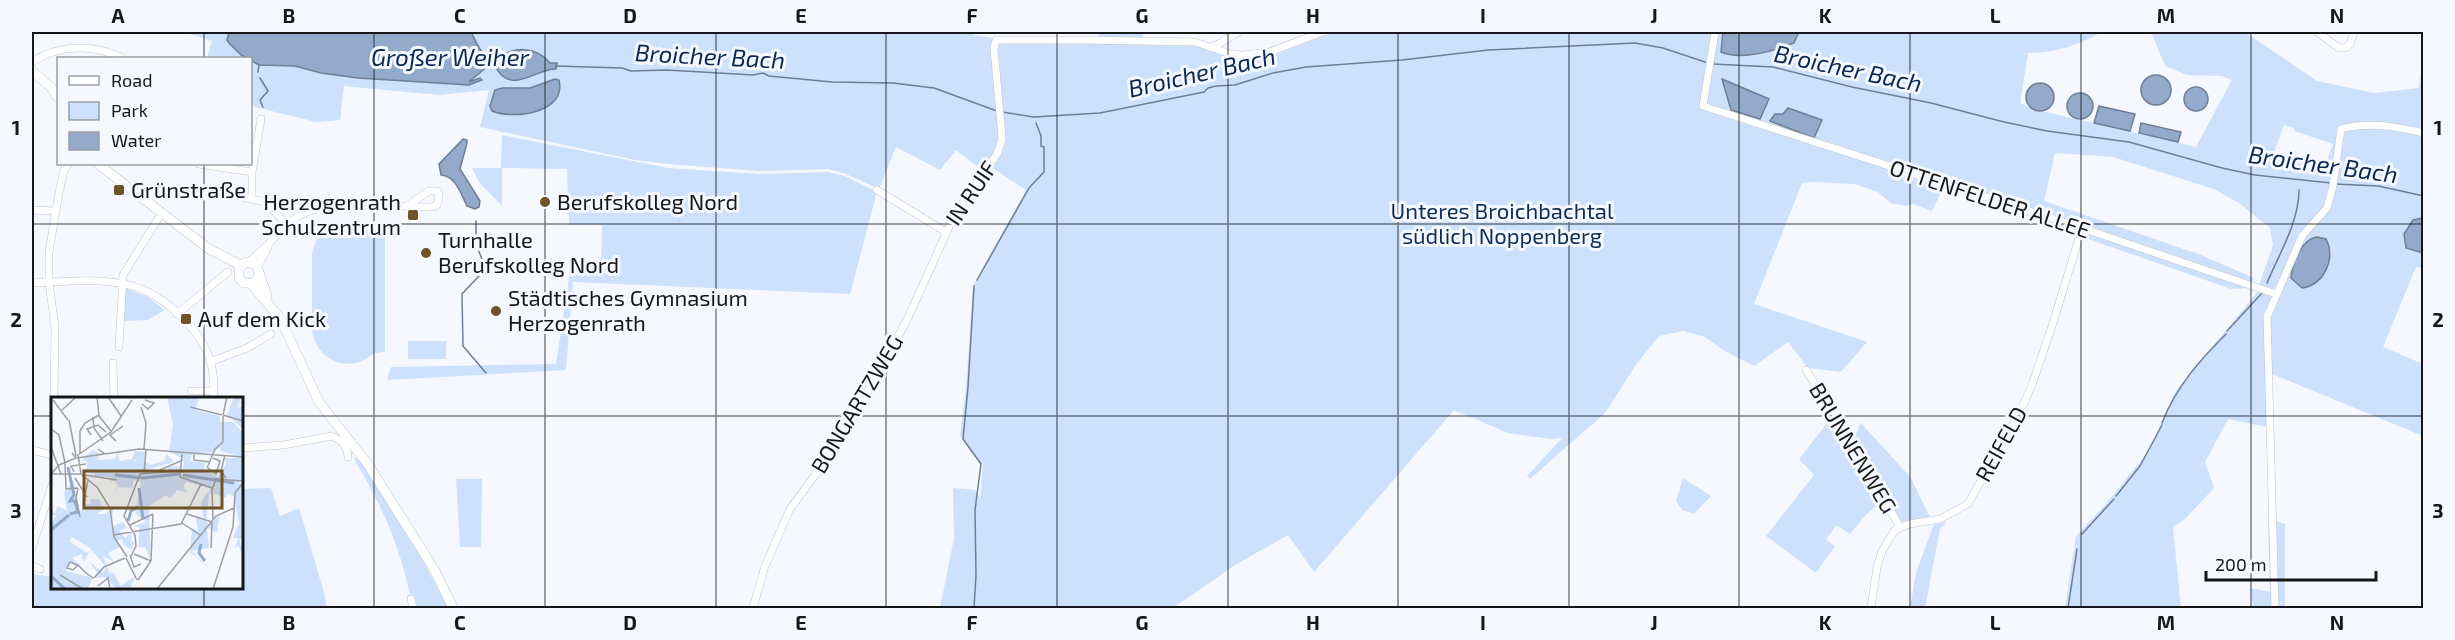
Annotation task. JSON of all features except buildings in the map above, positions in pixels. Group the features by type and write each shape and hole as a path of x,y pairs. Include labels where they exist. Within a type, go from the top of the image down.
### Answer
{"main road":[{"path":"32,71 51,87 57,96"},
{"path":"99,165 219,258 243,267 259,277 272,307 289,334 319,402 367,463 429,561 453,609"},
{"path":"243,267 241,281 251,284 272,307"},
{"path":"251,284 259,277"}],"street":[{"path":"1072,32 1071,40 1195,42 1231,54 1269,52 1323,32"},
{"path":"1213,47 1239,32"},
{"name":"OTTENFELDER ALLEE","path":"1715,32 1702,106 2082,228 2276,294"},
{"path":"2317,32 2340,48 2347,48 2354,32"},
{"name":"IN RUIF","path":"877,190 946,232 955,214 997,154 1002,140 994,49 996,40 1071,40"},
{"path":"32,62 42,55 73,48 90,48 120,57"},
{"path":"252,198 254,133 261,119"},
{"path":"2275,609 2267,318 2302,236 2327,208 2341,129 2364,125 2424,134"},
{"path":"54,397 55,327 49,283 49,252 55,211 64,170 67,165"},
{"path":"206,165 252,172"},
{"path":"232,195 267,203 287,225"},
{"path":"177,314 243,267 287,225 309,210 329,206 407,206"},
{"path":"32,210 55,211"},
{"path":"119,347 122,284 128,265 158,219"},
{"name":"REIFELD","path":"1900,527 1940,519 1968,504 2020,412 2032,385 2082,228"},
{"name":"BONGARTZWEG","path":"753,609 765,566 780,527 790,508 841,440 907,320 940,252 946,232"},
{"path":"32,283 122,284 148,292 177,314 202,343 210,362 214,395 191,391"},
{"path":"210,362 247,348 271,334"},
{"path":"113,363 114,397"},
{"name":"BRUNNENWEG","path":"1806,370 1845,431 1900,527"},
{"path":"243,448 283,445 332,436 341,441 347,450 348,457"},
{"path":"32,450 51,455"},
{"path":"32,549 51,488"},
{"path":"1871,609 1877,567 1882,551 1895,530 1900,527"},
{"path":"32,566 40,570"},
{"path":"411,599 413,609"}],"green space":[{"name":"Unteres Broichbachtal südlich Noppenberg","path":"184,32 975,32 974,35 992,38 995,43 1102,44 1099,35 1095,32 1143,32 1144,45 1198,46 1234,60 1267,58 1327,34 1342,32 1723,32 1721,52 1738,56 1767,52 1794,43 1799,32 2102,32 2066,47 2048,52 2028,53 2020,103 2037,110 2196,147 2232,80 2221,76 2187,75 2165,66 2151,32 2245,32 2317,81 2374,93 2419,88 2423,52 2423,218 2413,220 2417,252 2423,253 2423,268 2416,267 2383,347 2423,364 2423,436 2265,371 2267,427 2228,419 2205,462 2214,488 2185,519 2173,527 2181,608 2065,608 2076,536 2105,505 2148,452 2175,392 2256,294 2273,245 2270,228 2239,203 2214,189 2113,157 2055,153 2044,201 2201,255 2254,278 2248,288 2231,289 1943,188 1932,211 1913,204 1906,206 1891,203 1878,192 1855,184 1802,183 1754,304 1867,342 1841,372 1808,368 1788,342 1754,366 1723,350 1705,337 1683,331 1659,336 1635,366 1605,413 1530,479 1527,476 1562,438 1551,439 1508,433 1454,410 1314,572 1288,535 1235,565 1173,608 940,608 954,538 953,488 976,490 980,499 983,464 980,464 960,436 966,388 973,286 1026,190 992,168 988,175 956,150 940,170 896,147 879,189 846,174 828,169 759,171 635,160 480,127 489,90 439,95 344,86 340,120 316,122 252,106 252,57 207,57 212,41","holes":["2284,125 2294,128 2294,131 2333,144 2325,166 2320,164 2318,169 2273,155","2305,242 2331,253 2322,277 2292,270"]},
{"path":"502,135 668,168 759,174 828,172 845,176 877,192 850,294 573,282 566,370 387,380 391,367 556,364 570,272 601,272 602,225 569,225 567,169 502,168 502,206 479,182 472,168 501,168"},
{"path":"345,221 385,232 385,352 351,364 329,358 318,347 312,332 312,253 324,231"},
{"path":"127,289 148,297 165,310 148,320 123,321 124,291"},
{"path":"408,341 446,341 446,359 408,359"},
{"path":"1831,418 1852,442 1861,423 1911,478 1930,517 1901,522 1884,498 1850,534 1836,525 1826,540 1835,546 1816,573 1766,536 1814,475 1799,459"},
{"path":"358,457 415,546 448,608 417,608 414,594 410,595 406,576 388,524 354,459"},
{"path":"1683,478 1711,496 1694,514 1682,510 1676,501"},
{"path":"456,479 482,479 481,547 460,547"},
{"path":"271,488 280,516 299,508 327,608 32,608 32,574 51,577 51,589 243,589 243,489"},
{"path":"2268,518 2285,524 2285,608 2253,608 2251,588 2270,592"},
{"path":"1947,522 1940,529 1925,608 1910,608 1916,573 1934,524"}],"water":[{"name":"Großer Weiher","path":"229,32 471,32 480,50 490,60 495,61 508,52 523,50 537,53 550,63 557,63 556,69 516,80 508,79 501,75 495,66 489,65 469,82 480,78 482,80 469,85 358,78 321,73 295,66 259,65 252,61 252,57 241,55 227,40"},
{"path":"1723,32 1799,32 1794,43 1767,52 1738,56 1721,52"},
{"path":"2156,75 2167,79 2171,90 2167,101 2156,105 2145,101 2141,90 2145,79"},
{"path":"555,79 559,80 559,91 555,100 547,107 513,115 492,111 490,106 495,90 530,88"},
{"path":"1722,79 1769,99 1760,119 1731,110"},
{"path":"2040,83 2050,87 2054,97 2050,107 2040,111 2030,107 2026,97 2030,87"},
{"path":"2196,87 2205,90 2208,99 2205,108 2196,111 2187,108 2184,99 2187,90"},
{"path":"2080,93 2089,97 2093,106 2089,115 2080,119 2071,115 2067,106 2071,97"},
{"path":"2099,106 2135,114 2130,131 2094,123"},
{"path":"1788,108 1822,120 1814,138 1770,121 1775,114 1783,114"},
{"path":"2141,123 2181,132 2178,142 2139,133"},
{"path":"463,139 467,140 467,143 460,169 480,201 479,207 475,209 467,206 451,179 441,175 439,164"},
{"path":"2424,218 2423,253 2406,248 2404,234 2413,220"},
{"path":"2317,237 2326,239 2330,255 2329,263 2316,282 2302,288 2291,278 2293,266 2306,242"}],"waterway":[{"name":"Broicher Bach","path":"1002,112 1034,117 1100,113 1204,92 1216,86 1235,85 1273,73 1306,67 1402,60 1488,50 1635,43 1663,48 1708,63"},
{"name":"Broicher Bach","path":"1713,64 1773,67 2004,122 2047,131 2129,142 2255,175 2331,183"},
{"path":"258,72 259,65"},
{"name":"Broicher Bach","path":"555,66 622,68 631,71 667,70 753,75 763,73 769,76 832,82 893,83 934,88 997,111"},
{"path":"260,78 268,91 260,100 263,107"},
{"path":"977,280 1029,188 1044,172 1044,147 1041,146 1041,136 1036,123"},
{"name":"Broicher Bach","path":"2335,184 2378,186 2424,196"},
{"path":"2267,283 2292,226 2299,190"},
{"path":"476,221 476,244 485,267 484,271"},
{"path":"479,276 462,294 463,346 486,373"},
{"path":"974,286 963,439 981,464 975,510 974,608"},
{"path":"2227,331 2263,292"},
{"path":"2162,423 2189,375 2226,334"},
{"path":"2116,496 2140,466 2162,425"},
{"path":"2082,534 2114,499"},
{"path":"2068,608 2077,549"}],"place":[{"name":"Grünstraße","path":"119,190"},
{"name":"Berufskolleg Nord","path":"545,202"},
{"name":"Herzogenrath Schulzentrum","path":"413,215"},
{"name":"Turnhalle Berufskolleg Nord","path":"426,253"},
{"name":"Städtisches Gymnasium Herzogenrath","path":"496,311"},
{"name":"Auf dem Kick","path":"186,319"}]}
